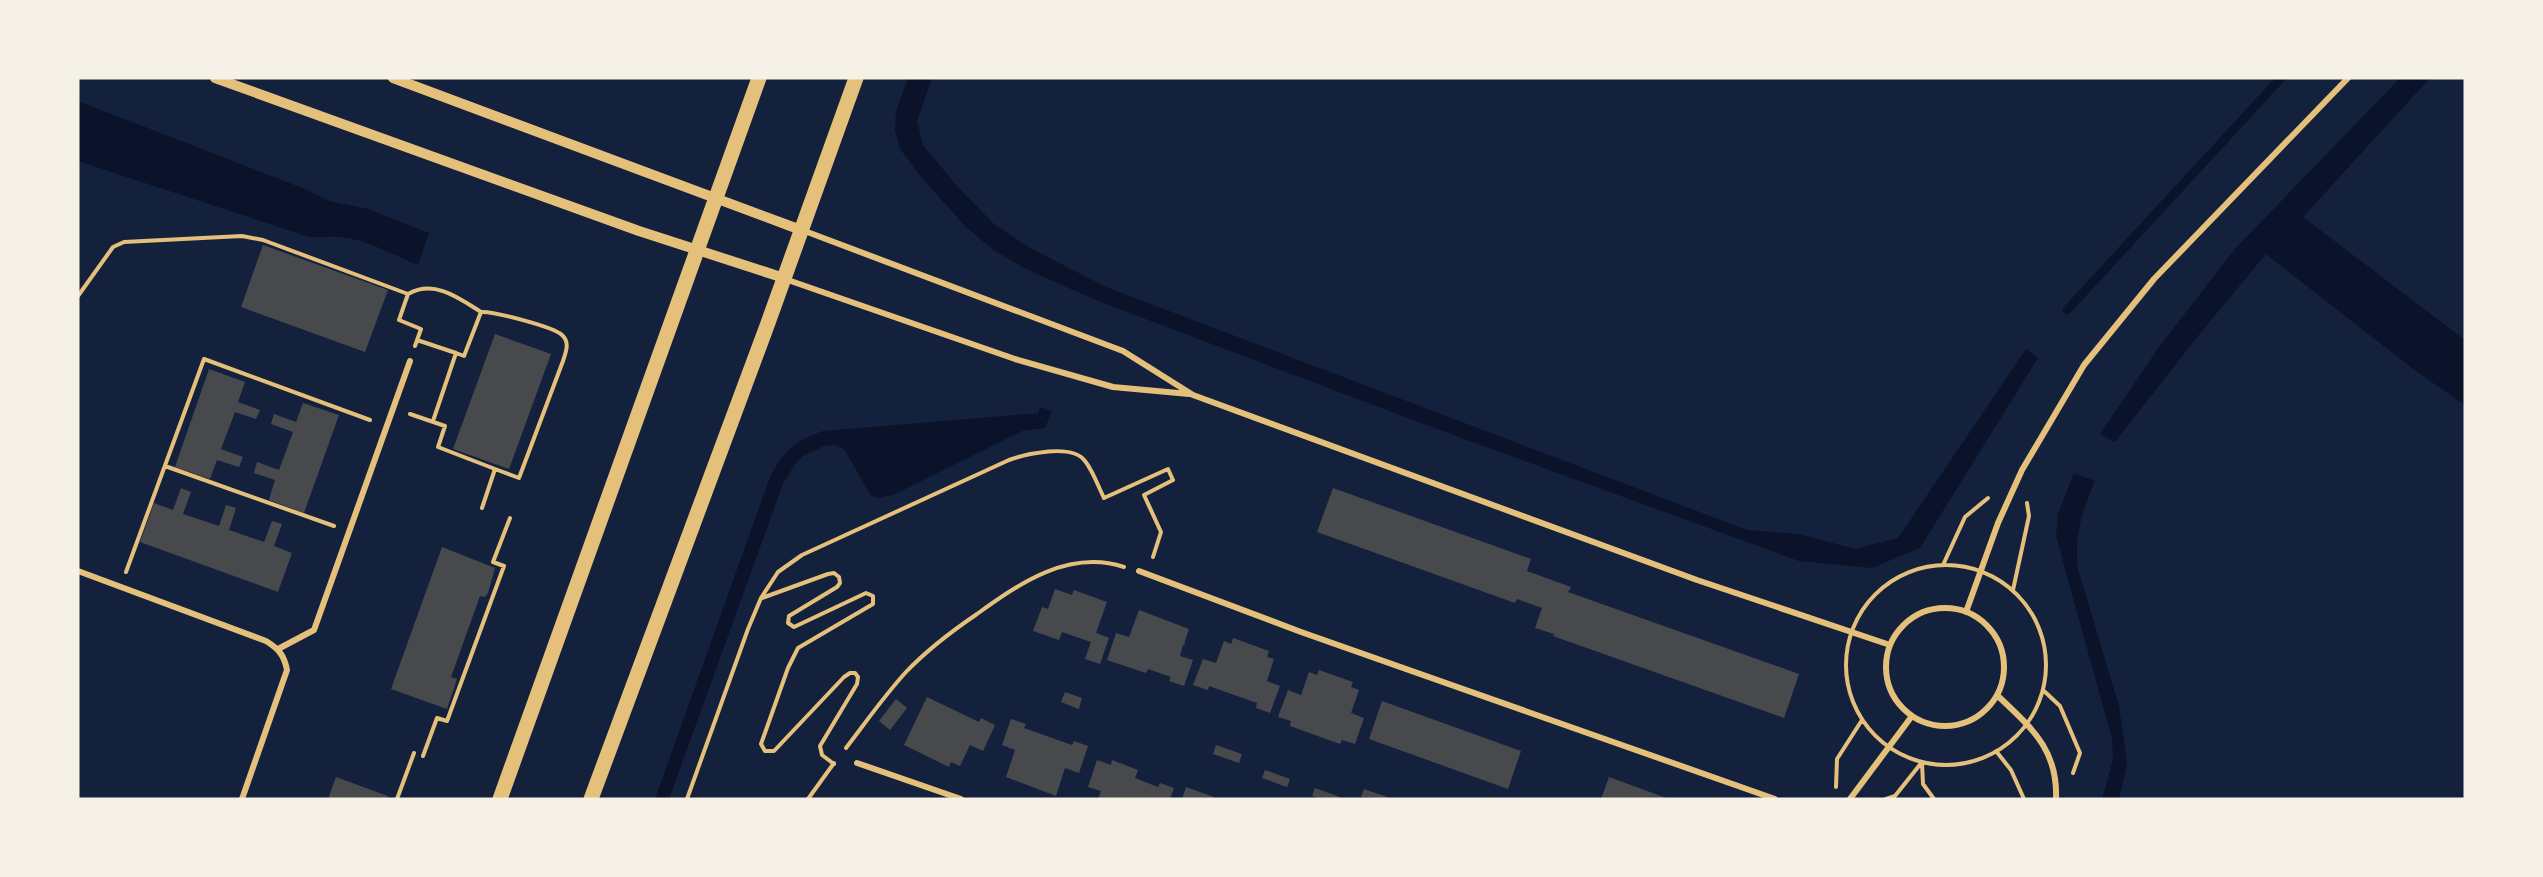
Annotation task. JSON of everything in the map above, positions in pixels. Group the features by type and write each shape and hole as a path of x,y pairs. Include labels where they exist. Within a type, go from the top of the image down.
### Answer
{"main road":[{"path":"500,799 759,78"},
{"path":"591,799 856,78"}],"street":[{"path":"215,78 697,251 784,278 1015,359 1113,387 1193,394"},
{"path":"393,78 1123,351 1193,394 1697,580 1890,645"},
{"path":"1966,612 1998,523 2022,470 2084,365 2131,305 2348,78"},
{"path":"278,649 314,630 410,361"},
{"path":"78,571 266,641 278,649 285,658 287,670 242,799"},
{"path":"1143,573 1301,632 1775,799"},
{"path":"1948,608 1966,612 1987,626 2000,647 2004,671 1997,695 1987,708 1974,718 1959,724 1943,726 1927,723 1902,708 1888,684 1886,658 1890,645 1899,629 1913,617 1930,610 1948,608"},
{"path":"1997,695 2043,742 2054,771 2056,799"},
{"path":"1850,799 1912,716"},
{"path":"857,763 961,799"}],"path":[{"path":"78,296 113,247 124,242 242,236 263,240 408,294"},
{"path":"393,408 445,426 438,447 519,478 567,345 562,335 552,330 495,313 481,312 461,299 437,289 418,288 408,294 399,320 421,329 410,361"},
{"path":"417,340 464,356 481,312"},
{"path":"433,422 456,353"},
{"path":"120,587 204,359 386,426"},
{"path":"687,799 761,598 778,572 802,555 1009,460 1027,454 1065,451 1081,456 1104,498 1168,469 1173,480 1144,495 1161,532 1143,573 1106,563 1075,564 1054,568 1015,587 938,642 908,671 886,695 808,799"},
{"path":"165,466 349,532"},
{"path":"482,508 495,469"},
{"path":"2013,590 2029,516 2022,470"},
{"path":"1938,766 1964,764 1989,757 2027,725 2044,691 2047,675 2046,649 2041,632 2024,601 2005,583 1981,570 1943,565 1965,517 1989,496"},
{"path":"423,756 437,718 447,721 504,566 494,562 510,518"},
{"path":"761,598 834,573 839,577 840,583 837,587 789,616 788,623 794,627 866,593 873,596 873,604 798,648 761,744 765,751 774,751 820,700 844,677 853,672 858,677 857,684 820,746 822,755 834,764"},
{"path":"2044,691 2060,706 2080,753 2071,780"},
{"path":"1836,789 1837,759 1863,720"},
{"path":"1996,751 2012,770 2024,799"},
{"path":"397,799 414,753"},
{"path":"1886,799 1895,795 1922,762 1923,784 1934,799"}],"water":[{"path":"908,78 932,78 917,121 923,145 956,185 994,224 1030,248 1106,287 1747,530 1799,534 1855,549 1898,538 2026,349 2038,358 1920,548 1872,568 1799,561 1437,429 1098,301 1026,269 992,249 966,227 921,177 900,149 895,130 896,112"},
{"path":"2400,78 2430,78 2303,217 2465,340 2465,405 2413,369 2266,254 2115,442 2100,434 2159,347 2234,250"},
{"path":"78,101 305,189 329,201 368,209 429,233 418,265 358,240 309,237 78,161"},
{"path":"1040,407 1052,411 1045,428 1022,431 893,495 878,498 871,496 844,449 834,445 824,446 803,456 795,464 783,484 669,799 655,799 770,477 785,453 797,443 823,431 1038,413"},
{"path":"2074,473 2095,481 2080,524 2077,557 2078,569 2119,706 2127,763 2119,799 2102,799 2113,759 2112,739 2056,536 2058,514"}],"building":[{"path":"263,245 388,290 365,352 241,307"},
{"path":"495,334 551,354 509,469 453,449"},
{"path":"209,369 245,382 238,402 260,410 256,419 235,412 221,449 243,457 239,467 217,460 210,479 175,467"},
{"path":"303,403 339,415 304,513 269,500 275,480 254,473 257,462 279,470 293,432 271,424 274,414 296,422"},
{"path":"181,488 191,492 183,514 219,526 226,505 236,508 229,530 264,542 272,521 282,524 274,546 292,553 278,592 140,542 154,503 173,510"},
{"path":"1333,488 1531,559 1527,571 1571,587 1568,592 1799,674 1784,718 1535,628 1542,608 1517,599 1515,603 1317,532"},
{"path":"442,547 495,568 488,593 485,597 480,596 451,677 457,679 447,709 391,689"},
{"path":"1055,589 1072,595 1074,590 1107,602 1096,633 1109,638 1100,664 1085,659 1091,642 1062,632 1059,640 1033,631 1042,607 1048,609"},
{"path":"1139,610 1189,629 1184,644 1186,645 1183,645 1180,656 1193,660 1184,686 1169,681 1171,677 1148,669 1146,673 1107,660 1116,633 1129,637"},
{"path":"1233,638 1269,651 1267,657 1274,659 1267,681 1280,686 1270,713 1256,708 1257,703 1209,686 1208,690 1193,685 1203,659 1216,663 1224,641 1231,644"},
{"path":"1319,670 1353,682 1351,687 1359,690 1351,713 1364,718 1355,744 1342,740 1340,744 1290,726 1291,721 1278,717 1288,690 1301,695 1309,672 1317,675"},
{"path":"1065,692 1082,698 1079,709 1061,702"},
{"path":"927,697 979,722 981,718 995,725 983,751 970,745 960,766 951,762 949,767 904,745"},
{"path":"896,699 907,708 890,730 879,721"},
{"path":"1382,701 1521,751 1508,789 1369,739"},
{"path":"1011,719 1026,724 1024,728 1072,745 1074,741 1088,746 1079,773 1065,768 1056,796 1006,777 1015,750 1002,745"},
{"path":"1216,745 1242,754 1239,763 1213,754"},
{"path":"1097,760 1111,765 1112,760 1138,770 1135,778 1158,787 1160,783 1174,788 1170,799 1098,799 1101,791 1088,787"},
{"path":"1265,770 1290,779 1287,787 1262,778"},
{"path":"336,777 389,797 388,799 328,799"},
{"path":"1609,777 1669,799 1601,799"},
{"path":"1186,787 1214,797 1213,799 1182,799"},
{"path":"1315,788 1340,797 1340,799 1321,799 1312,796"},
{"path":"1364,789 1393,799 1361,797"}],"waterway":[{"path":"2067,310 2281,78"}]}
